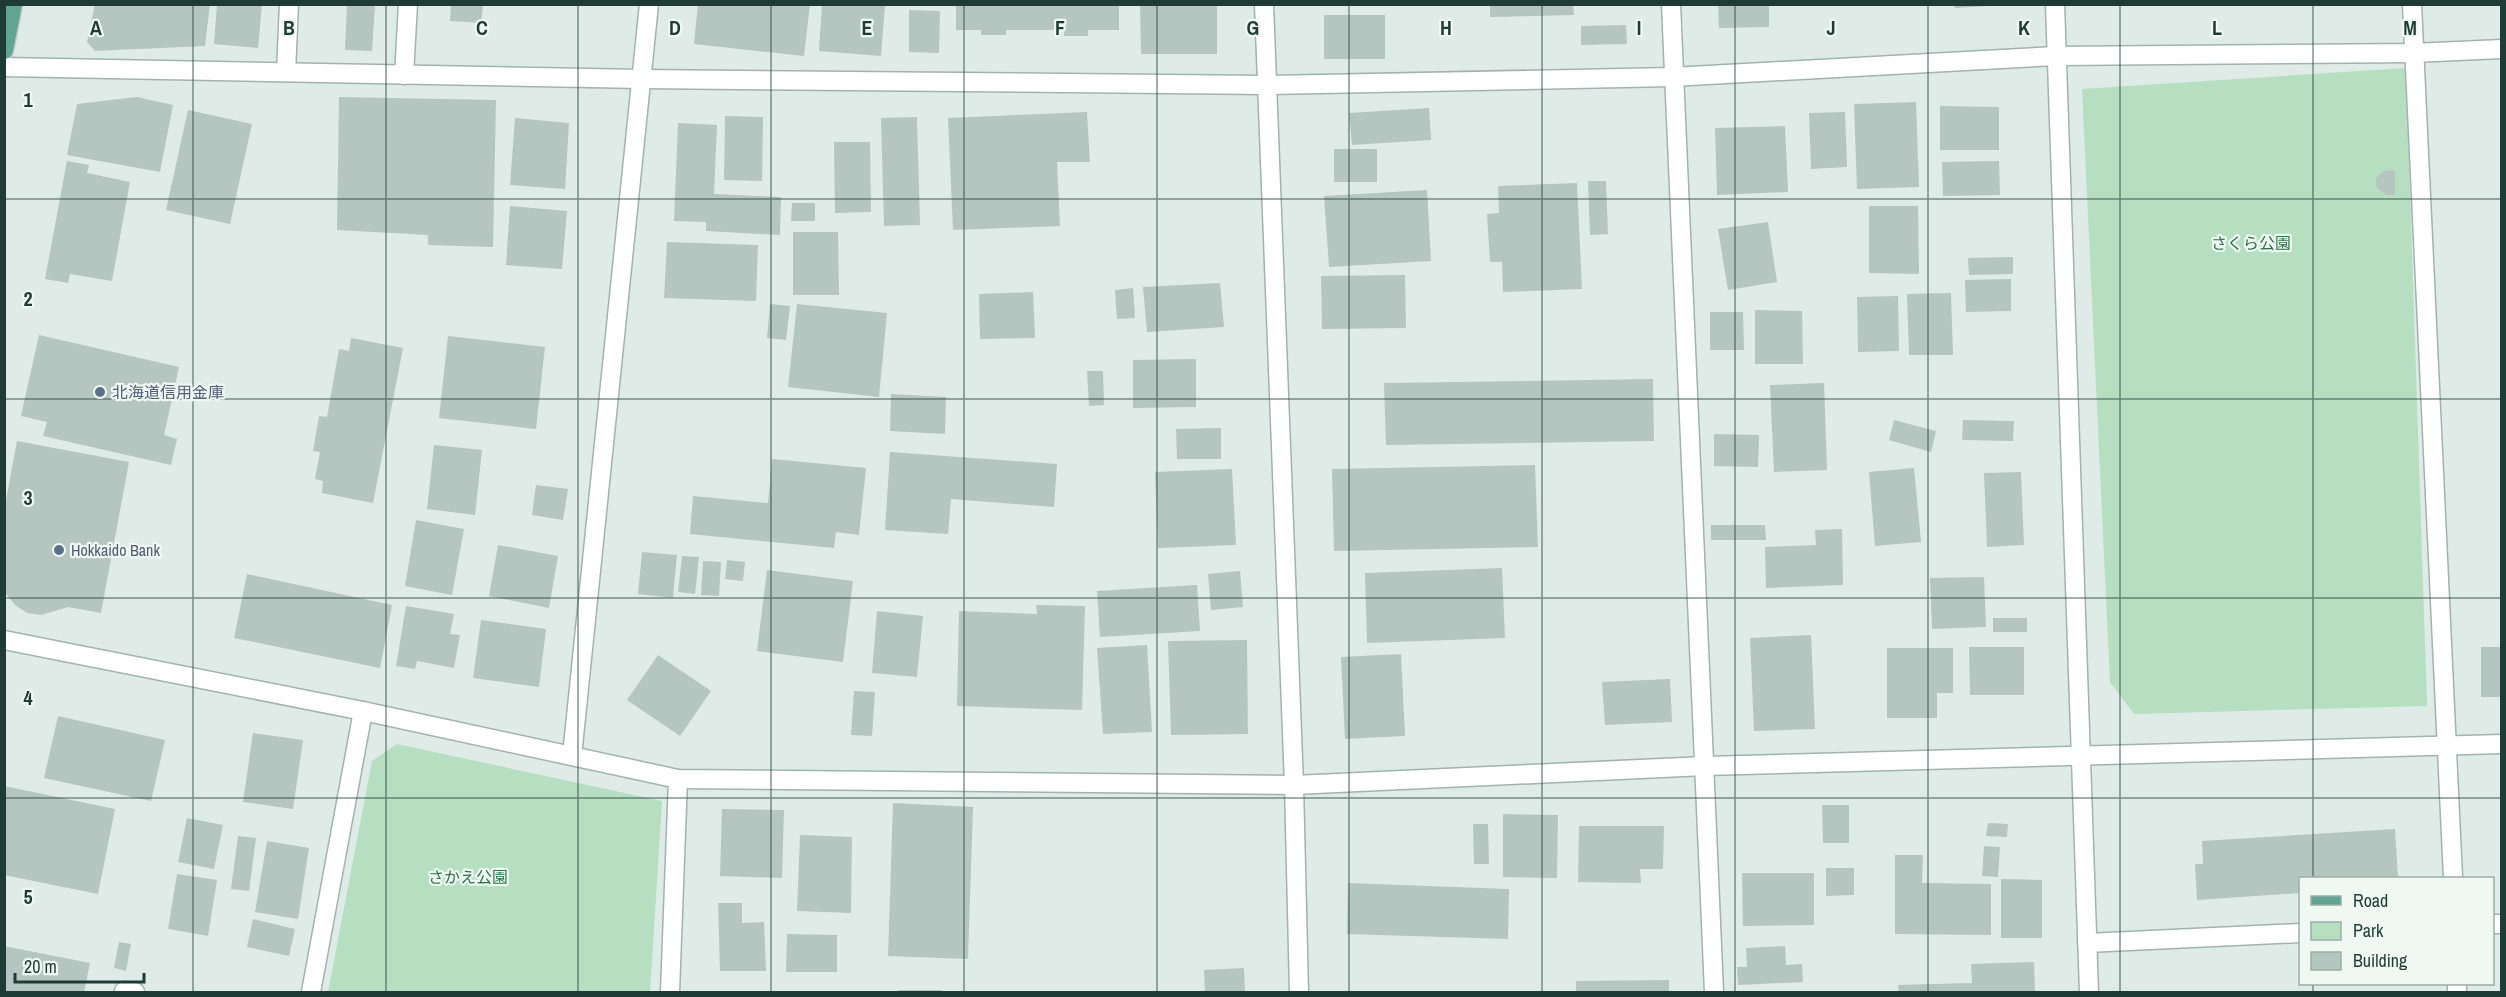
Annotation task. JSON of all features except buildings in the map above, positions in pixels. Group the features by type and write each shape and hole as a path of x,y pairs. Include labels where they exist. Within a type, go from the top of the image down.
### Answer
{"main road":[{"path":"4,50 13,4"}],"street":[{"path":"286,72 289,4"},
{"path":"404,75 408,4"},
{"path":"572,756 649,4"},
{"path":"1264,4 1294,785 1299,993"},
{"path":"1671,4 1672,77 1714,993"},
{"path":"2055,4 2089,993"},
{"path":"2412,4 2453,877"},
{"path":"4,67 642,79 1266,85 1672,77 2056,56 2414,53 2502,49"},
{"path":"4,640 363,711 678,779 1294,785 1705,766 2502,744"},
{"path":"311,993 363,711"},
{"path":"670,993 678,779"},
{"path":"2087,943 2299,933"}],"green space":[{"name":"さくら公園","path":"2406,68 2427,706 2134,714 2110,682 2082,89"},
{"name":"さかえ公園","path":"397,744 662,801 650,992 328,992 372,761"}],"place":[{"name":"北海道信用金庫","path":"100,392"},
{"name":"Hokkaido Bank","path":"59,550"}]}
